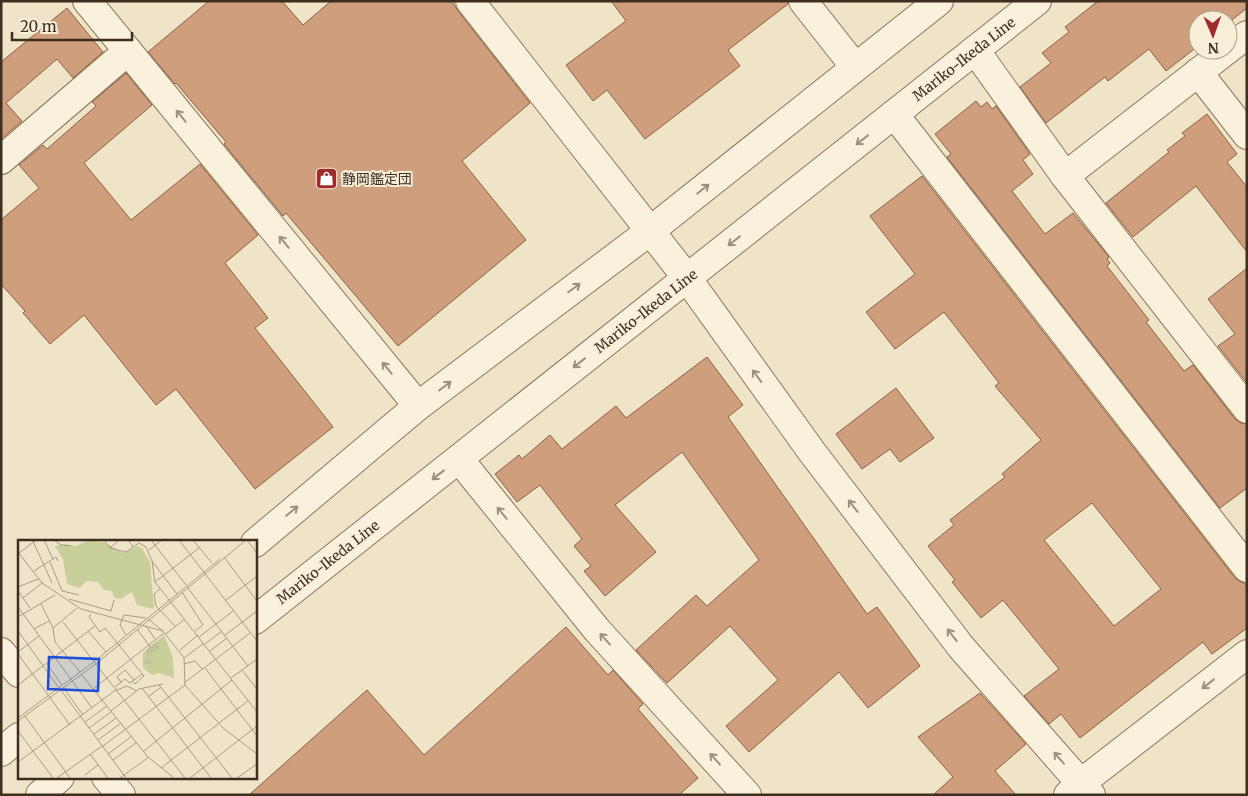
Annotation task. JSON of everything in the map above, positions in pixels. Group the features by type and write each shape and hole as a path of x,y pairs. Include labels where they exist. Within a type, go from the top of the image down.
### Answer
{"street":[{"path":"87,1 418,406"},
{"path":"470,1 687,278 812,452 962,647 1080,791 1247,654"},
{"path":"804,1 855,67"},
{"name":"Mariko-Ikeda Line","path":"256,619 1037,1"},
{"path":"256,541 418,406 650,231 931,4"},
{"path":"975,50 1064,176 1247,409"},
{"path":"1,160 128,51"},
{"path":"1064,176 1214,60"},
{"path":"1198,72 1247,135"},
{"path":"894,114 1247,568"},
{"path":"459,459 597,630 747,795"},
{"path":"1,652 18,672"},
{"path":"1,752 18,738"},
{"path":"40,795 59,778"},
{"path":"107,778 122,795"}],"building":[{"path":"209,1 282,1 303,25 331,1 452,1 530,103 462,161 526,240 398,346 286,213 283,216 224,144 226,142 148,52"},
{"path":"611,1 788,1 788,4 728,50 740,66 645,139 607,90 593,101 566,65 626,21"},
{"path":"1098,1 1247,1 1247,8 1238,15 1238,10 1188,10 1188,54 1166,71 1149,49 1108,81 1105,77 1046,123 1020,87 1051,63 1042,53 1069,32 1065,27"},
{"path":"67,8 103,52 73,78 57,59 6,103 22,121 1,139 1,62"},
{"path":"126,73 152,105 84,163 131,220 200,164 258,235 225,263 268,318 255,328 333,427 255,489 176,389 156,405 84,315 50,344 23,313 25,311 1,284 1,220 39,188 19,165 43,145 47,149 96,106 92,102"},
{"path":"976,101 981,107 987,102 992,109 996,106 1030,154 1023,160 1033,174 1012,191 1045,234 1073,213 1109,257 1107,259 1110,263 1107,266 1149,320 1146,322 1184,371 1193,365 1235,419 1247,424 1247,488 1220,508 947,157 951,154 935,134"},
{"path":"1207,114 1237,154 1227,162 1247,187 1247,252 1196,186 1133,237 1106,203 1169,152 1167,150 1185,136 1182,133"},
{"path":"922,176 1235,578 1247,586 1247,628 1212,654 1203,642 1080,738 1061,714 1049,724 1024,696 1059,669 1003,600 981,618 952,582 955,580 928,546 954,525 950,520 1005,477 1002,474 1041,440 995,386 999,383 944,312 895,349 866,312 915,274 870,216","holes":["1092,503 1161,589 1114,626 1044,540"]},
{"path":"1247,268 1247,383 1218,346 1235,334 1208,299"},
{"path":"707,357 743,405 728,417 867,614 877,607 920,666 868,708 839,672 749,752 726,726 778,680 730,626 667,683 636,650 696,595 707,606 759,560 682,452 615,505 656,552 605,596 584,571 591,566 574,546 582,539 540,485 517,502 495,474 519,455 522,459 550,435 562,449 616,406 626,418"},
{"path":"896,388 934,438 900,462 890,449 862,469 836,434"},
{"path":"566,627 608,675 613,670 643,704 638,709 698,778 679,795 249,795 367,690 424,755"},
{"path":"980,693 1026,744 995,771 1016,795 933,795 953,777 918,737"}],"place":[{"name":"静岡鑑定団","path":"326,179"}]}
